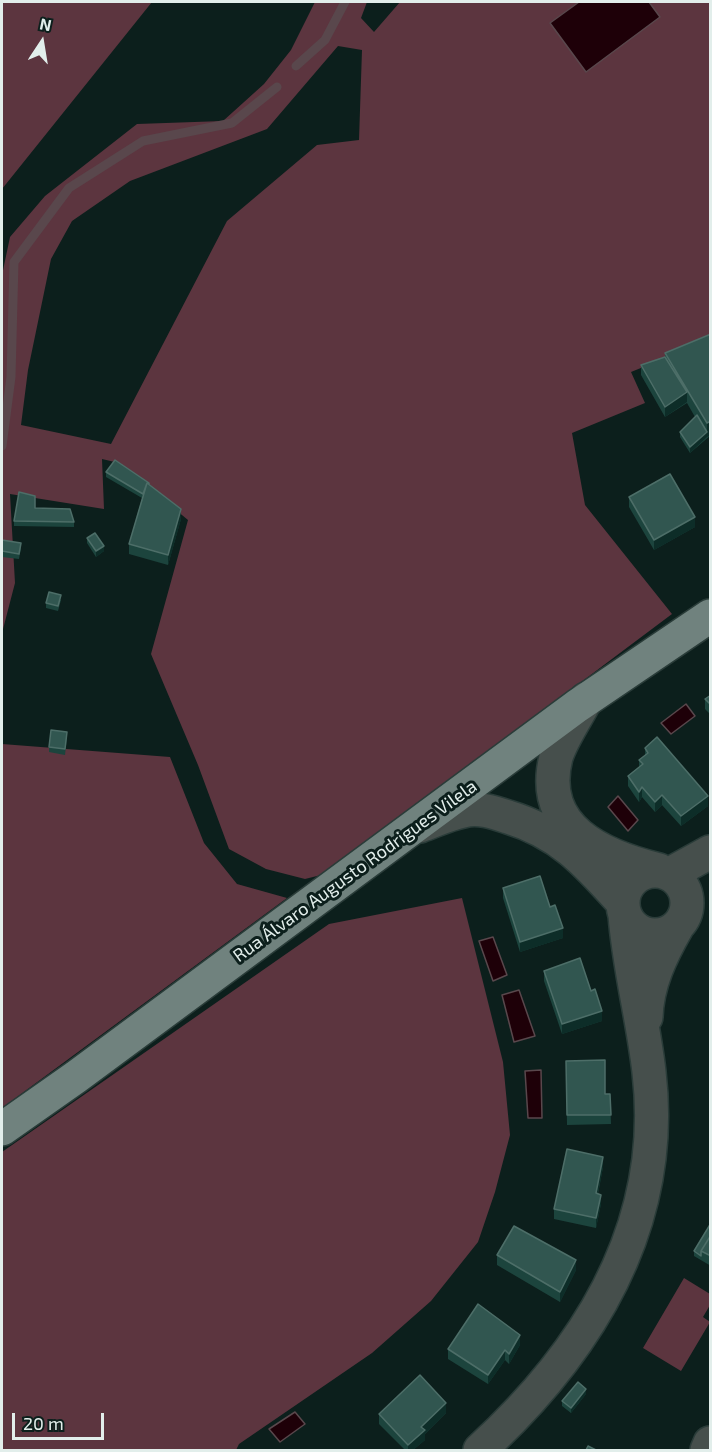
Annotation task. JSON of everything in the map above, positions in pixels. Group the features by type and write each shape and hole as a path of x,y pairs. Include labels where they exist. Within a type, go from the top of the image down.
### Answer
{"main road":[{"name":"Rua Álvaro Augusto Rodrigues Vilela","path":"2,1129 586,699 711,616"}],"street":[{"path":"552,783 557,755 586,699"},
{"path":"499,765 536,767 546,772 552,783 556,805 570,828 599,851 620,861 664,872 679,880 685,890 682,919 668,933 647,934 638,930 587,863 565,843 500,810 493,798 492,784 499,765"},
{"path":"410,830 464,810 487,810 527,823"},
{"path":"480,1450 550,1379 581,1338 622,1262 633,1229 649,1156 651,1117 644,1038 628,958 624,892 638,875 664,872 711,852"},
{"path":"644,1038 646,1001 660,958 682,919 711,879"},
{"path":"707,1450 711,1443"}],"shaded area":[{"path":"2,2 152,2 2,189"},
{"path":"315,2 367,2 361,18 374,32 400,2 579,2 550,23 660,18 649,2 710,2 710,340 631,372 645,403 572,433 585,505 672,614 325,874 305,879 266,869 229,849 198,765 151,654 188,520 119,463 102,459 104,509 10,494 15,583 2,633 2,275 10,237 45,196 137,124 223,121 264,84 291,50","holes":["338,46 362,50 359,140 317,145 227,221 111,444 21,425 28,370 51,259 72,221 130,181 267,129"]},
{"path":"579,2 649,2 660,17 586,72 550,23"},
{"path":"686,704 695,716 671,734 661,723"},
{"path":"2,744 170,757 204,843 237,884 287,898 2,1108"},
{"path":"618,796 638,820 628,831 608,807"},
{"path":"462,898 503,1062 510,1135 495,1192 478,1242 431,1301 372,1353 239,1444 236,1450 2,1450 2,1152 329,924"},
{"path":"493,937 507,975 493,981 479,941"},
{"path":"519,990 535,1036 514,1042 502,995"},
{"path":"541,1070 542,1118 528,1118 525,1071"},
{"path":"684,1278 710,1294 710,1305 703,1317 710,1322 681,1371 643,1348"},
{"path":"295,1412 305,1424 280,1442 269,1429"}],"building":[{"path":"711,334 711,421 707,423 665,353"},
{"path":"665,357 687,392 665,407 641,365"},
{"path":"697,415 707,432 690,447 680,432"},
{"path":"115,460 149,483 143,494 106,472"},
{"path":"670,474 695,517 654,540 629,497"},
{"path":"147,483 181,509 168,555 129,544"},
{"path":"19,492 35,496 35,508 70,509 74,522 14,521"},
{"path":"95,533 104,546 96,551 87,538"},
{"path":"2,540 21,543 19,554 2,551"},
{"path":"49,592 61,595 58,606 46,603"},
{"path":"711,695 711,705 705,699"},
{"path":"51,730 67,732 65,749 49,747"},
{"path":"657,737 708,796 681,816 662,795 655,802 642,787 639,792 628,776 643,764 639,760 648,753 645,748"},
{"path":"540,876 550,907 555,905 563,928 520,942 503,888"},
{"path":"580,958 591,991 595,989 602,1011 562,1024 544,971"},
{"path":"605,1060 605,1094 610,1094 611,1115 567,1115 566,1061"},
{"path":"567,1149 603,1157 596,1193 601,1195 596,1218 554,1209"},
{"path":"711,1223 711,1235 701,1251 701,1256 694,1251"},
{"path":"514,1226 576,1260 560,1292 497,1255"},
{"path":"711,1235 711,1256 701,1251"},
{"path":"478,1304 520,1335 509,1354 505,1350 488,1375 448,1349"},
{"path":"420,1375 446,1403 421,1427 425,1430 408,1445 379,1414"},
{"path":"578,1382 586,1389 571,1408 562,1401"}],"waterway":[{"path":"296,66 325,40 345,2"},
{"path":"2,446 11,377 14,262 69,188 143,141 232,123 277,87"}]}
